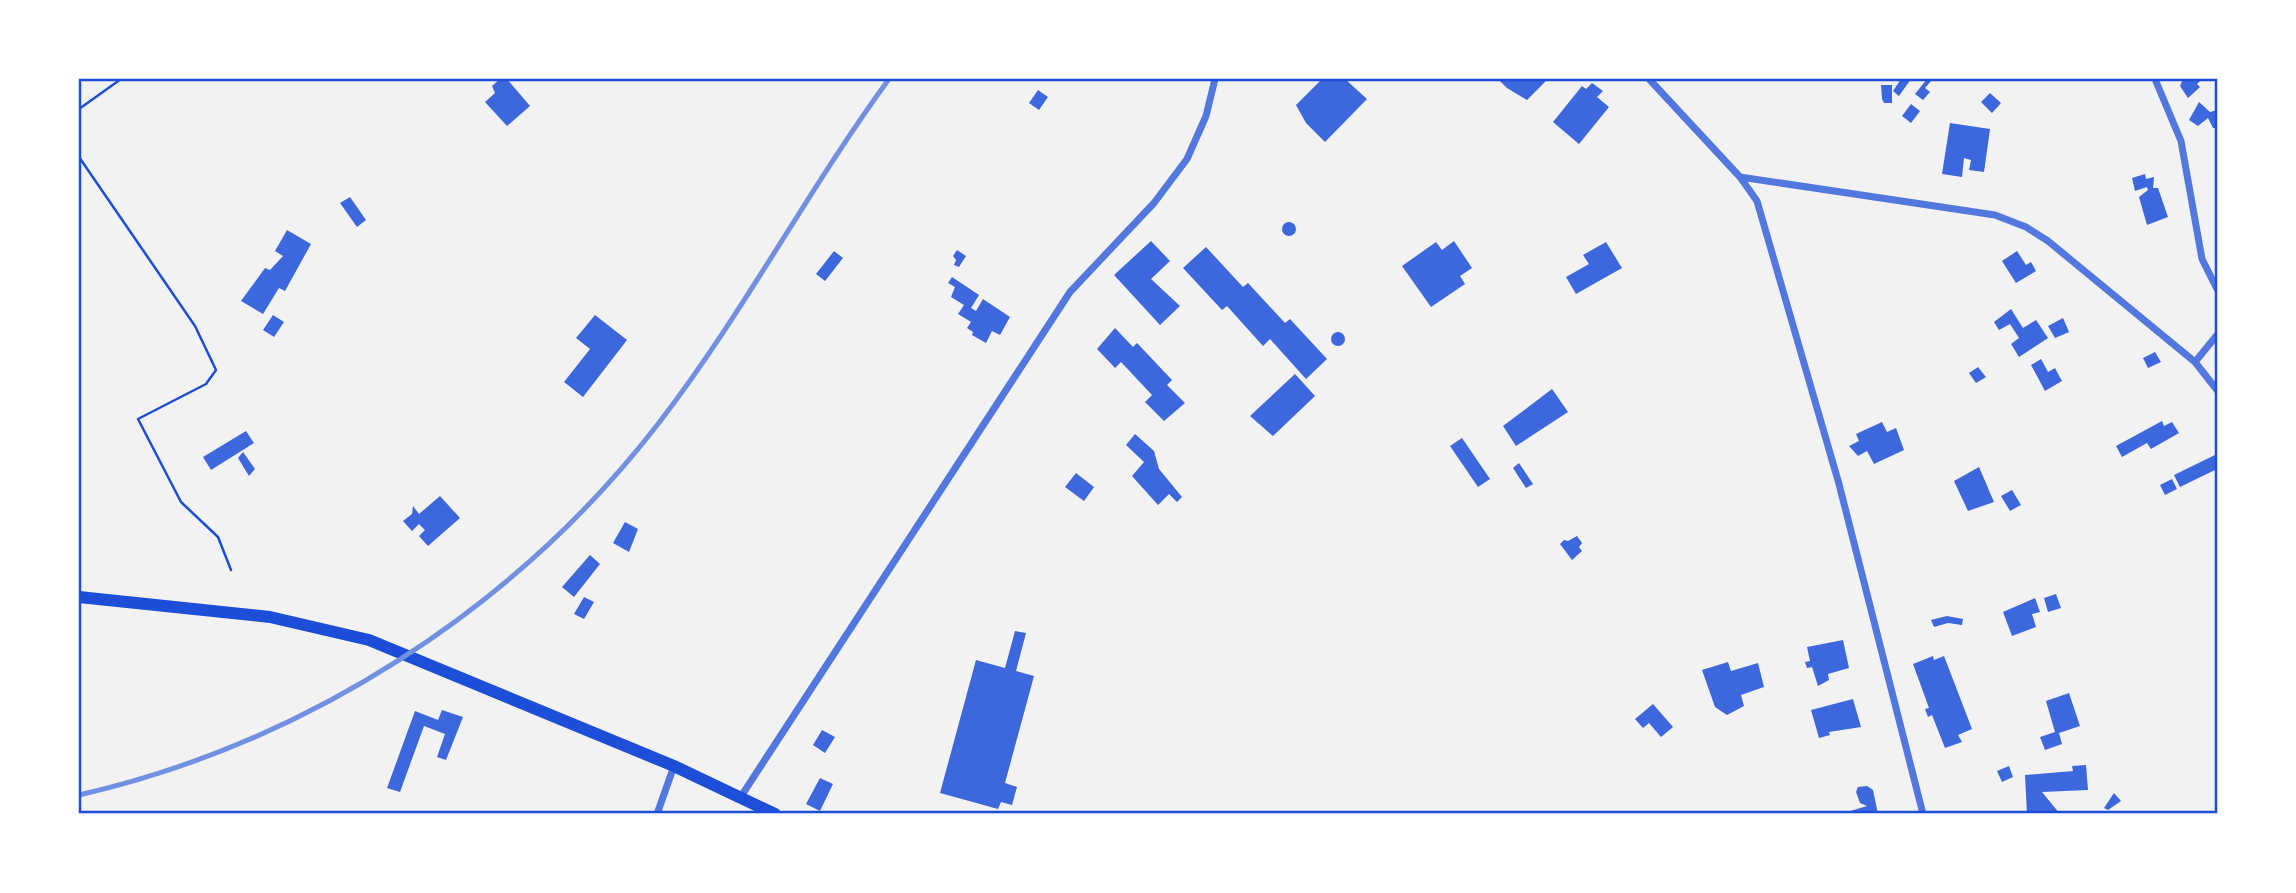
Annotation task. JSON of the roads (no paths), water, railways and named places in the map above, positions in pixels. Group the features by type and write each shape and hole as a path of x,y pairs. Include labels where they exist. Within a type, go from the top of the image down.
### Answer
{"main road":[{"path":"79,597 270,617 333,629 389,647 674,766 775,814"}],"street":[{"path":"740,798 1070,292 1154,204 1186,159 1206,116 1215,79"},
{"path":"1649,79 1740,177 1757,201 1828,445 1923,814"},
{"path":"2155,79 2181,141 2202,259 2217,289"},
{"path":"1740,177 1995,215 2026,227 2048,241 2194,362 2217,390"},
{"path":"2194,362 2217,335"},
{"path":"657,814 674,766"}],"railway":[{"path":"79,795 163,772 245,741 324,704 400,659 472,609 539,553 601,491 658,424 747,296 830,165 889,79"}]}
